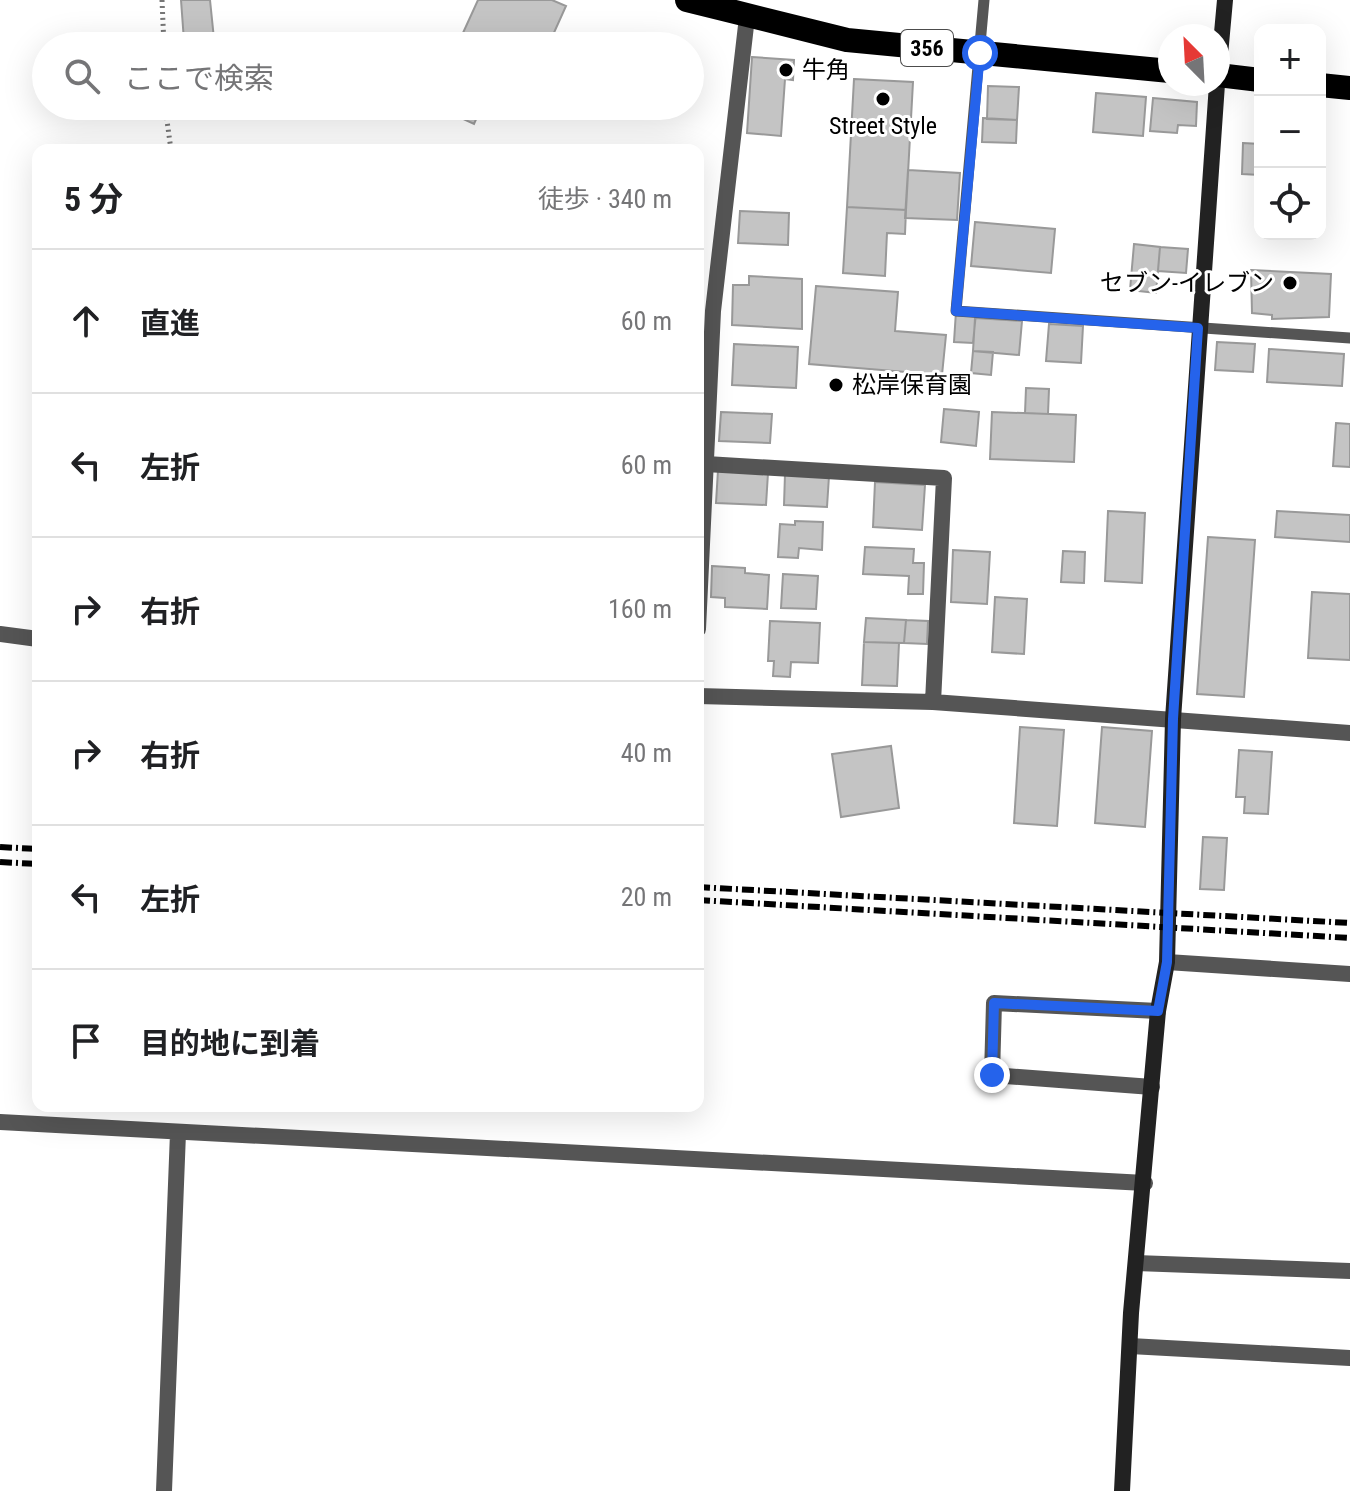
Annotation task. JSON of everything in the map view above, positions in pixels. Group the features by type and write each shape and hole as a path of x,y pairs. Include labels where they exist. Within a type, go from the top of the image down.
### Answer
{"highway":[{"name":"356","path":"687,0 748,9 847,40 1158,70"},
{"path":"1230,77 1254,79"},
{"path":"1326,86 1350,88"}],"street":[{"path":"1223,24 1225,0"},
{"path":"704,505 713,311 748,9"},
{"path":"1122,1491 1136,1263 1158,1011 1167,962 1173,719 1216,96"},
{"path":"706,464 944,478 933,702"},
{"path":"0,634 32,638"},
{"path":"704,696 933,702 1350,733"},
{"path":"1167,962 1350,974"},
{"path":"1152,1087 992,1075 994,1003 1158,1011"},
{"path":"0,1122 1145,1183"},
{"path":"164,1491 178,1133"},
{"path":"1136,1263 1350,1271"},
{"path":"1130,1346 1350,1358"}],"lane":[{"path":"984,0 956,311 1350,338"}],"path":[{"path":"162,0 163,32"},
{"path":"167,120 170,144"}],"building":[{"path":"181,0 210,0 213,32 183,32"},
{"path":"478,0 552,0 566,6 554,32 463,32"},
{"path":"752,57 794,60 793,80 785,79 781,136 747,133"},
{"path":"854,79 913,82 906,210 847,207"},
{"path":"988,86 1019,87 1017,120 987,119"},
{"path":"1096,93 1146,97 1143,136 1093,132"},
{"path":"1153,98 1197,102 1196,126 1178,125 1177,133 1150,131"},
{"path":"983,118 1017,120 1016,143 982,142"},
{"path":"1243,143 1254,144 1254,175 1242,174"},
{"path":"908,170 960,173 957,220 905,218"},
{"path":"847,207 906,210 905,234 887,233 885,276 843,273"},
{"path":"740,211 789,213 788,245 738,243"},
{"path":"975,222 1055,229 1051,273 971,266"},
{"path":"1134,244 1160,247 1156,293 1130,290"},
{"path":"1160,247 1188,249 1186,273 1158,271"},
{"path":"1251,270 1331,274 1329,317 1272,319 1272,315 1252,313"},
{"path":"749,276 802,279 802,329 732,325 733,285 749,285"},
{"path":"816,286 898,292 895,331 946,335 942,375 809,364"},
{"path":"956,311 976,313 973,343 954,342"},
{"path":"975,318 1022,321 1019,355 973,351"},
{"path":"1049,324 1083,326 1081,363 1046,361"},
{"path":"1217,342 1255,344 1253,372 1215,370"},
{"path":"734,344 798,347 796,388 732,385"},
{"path":"1269,349 1344,354 1342,386 1267,382"},
{"path":"973,351 993,352 991,375 971,373"},
{"path":"1026,388 1049,389 1048,414 1025,413"},
{"path":"944,409 979,412 976,446 941,442"},
{"path":"721,412 772,414 770,443 719,441"},
{"path":"992,412 1076,415 1074,462 990,459"},
{"path":"1336,423 1350,424 1350,467 1333,466"},
{"path":"718,470 768,473 766,505 716,503"},
{"path":"785,474 829,476 827,507 784,505"},
{"path":"875,482 925,485 922,530 873,527"},
{"path":"1108,511 1145,513 1142,583 1105,581"},
{"path":"1277,511 1350,515 1350,542 1275,537"},
{"path":"795,521 823,522 822,550 799,548 798,558 778,557 780,524 795,525"},
{"path":"1208,537 1255,540 1244,697 1197,694"},
{"path":"865,547 914,549 913,563 924,563 923,594 908,594 909,576 863,574"},
{"path":"953,550 990,552 987,604 951,602"},
{"path":"1063,551 1085,552 1084,583 1061,582"},
{"path":"712,566 745,568 745,573 769,575 767,609 725,607 725,598 711,597"},
{"path":"783,574 818,576 816,609 781,608"},
{"path":"1312,592 1350,594 1350,660 1308,658"},
{"path":"995,597 1027,599 1024,654 992,652"},
{"path":"866,618 906,620 904,643 864,642"},
{"path":"906,620 928,621 927,644 904,643"},
{"path":"770,621 820,623 818,663 791,662 790,677 773,676 774,661 768,661"},
{"path":"864,642 899,643 897,686 862,685"},
{"path":"1020,727 1064,730 1057,826 1014,823"},
{"path":"1102,727 1152,731 1145,827 1095,823"},
{"path":"891,746 899,808 841,817 832,754"},
{"path":"1239,750 1272,752 1268,814 1244,813 1245,797 1236,797"},
{"path":"1203,837 1227,838 1224,890 1200,889"}],"railway":[{"path":"0,847 32,849"},
{"path":"0,862 32,864"},
{"path":"704,887 1350,923"},
{"path":"704,900 1350,938"}],"place":[{"name":"牛角","path":"786,70"},
{"name":"Street Style","path":"883,99"},
{"name":"セブン-イレブン","path":"1290,283"},
{"name":"松岸保育園","path":"836,385"}],"route":[{"path":"980,53 956,311 1198,328 1173,719 1167,962 1158,1011 994,1003 992,1075"}]}
